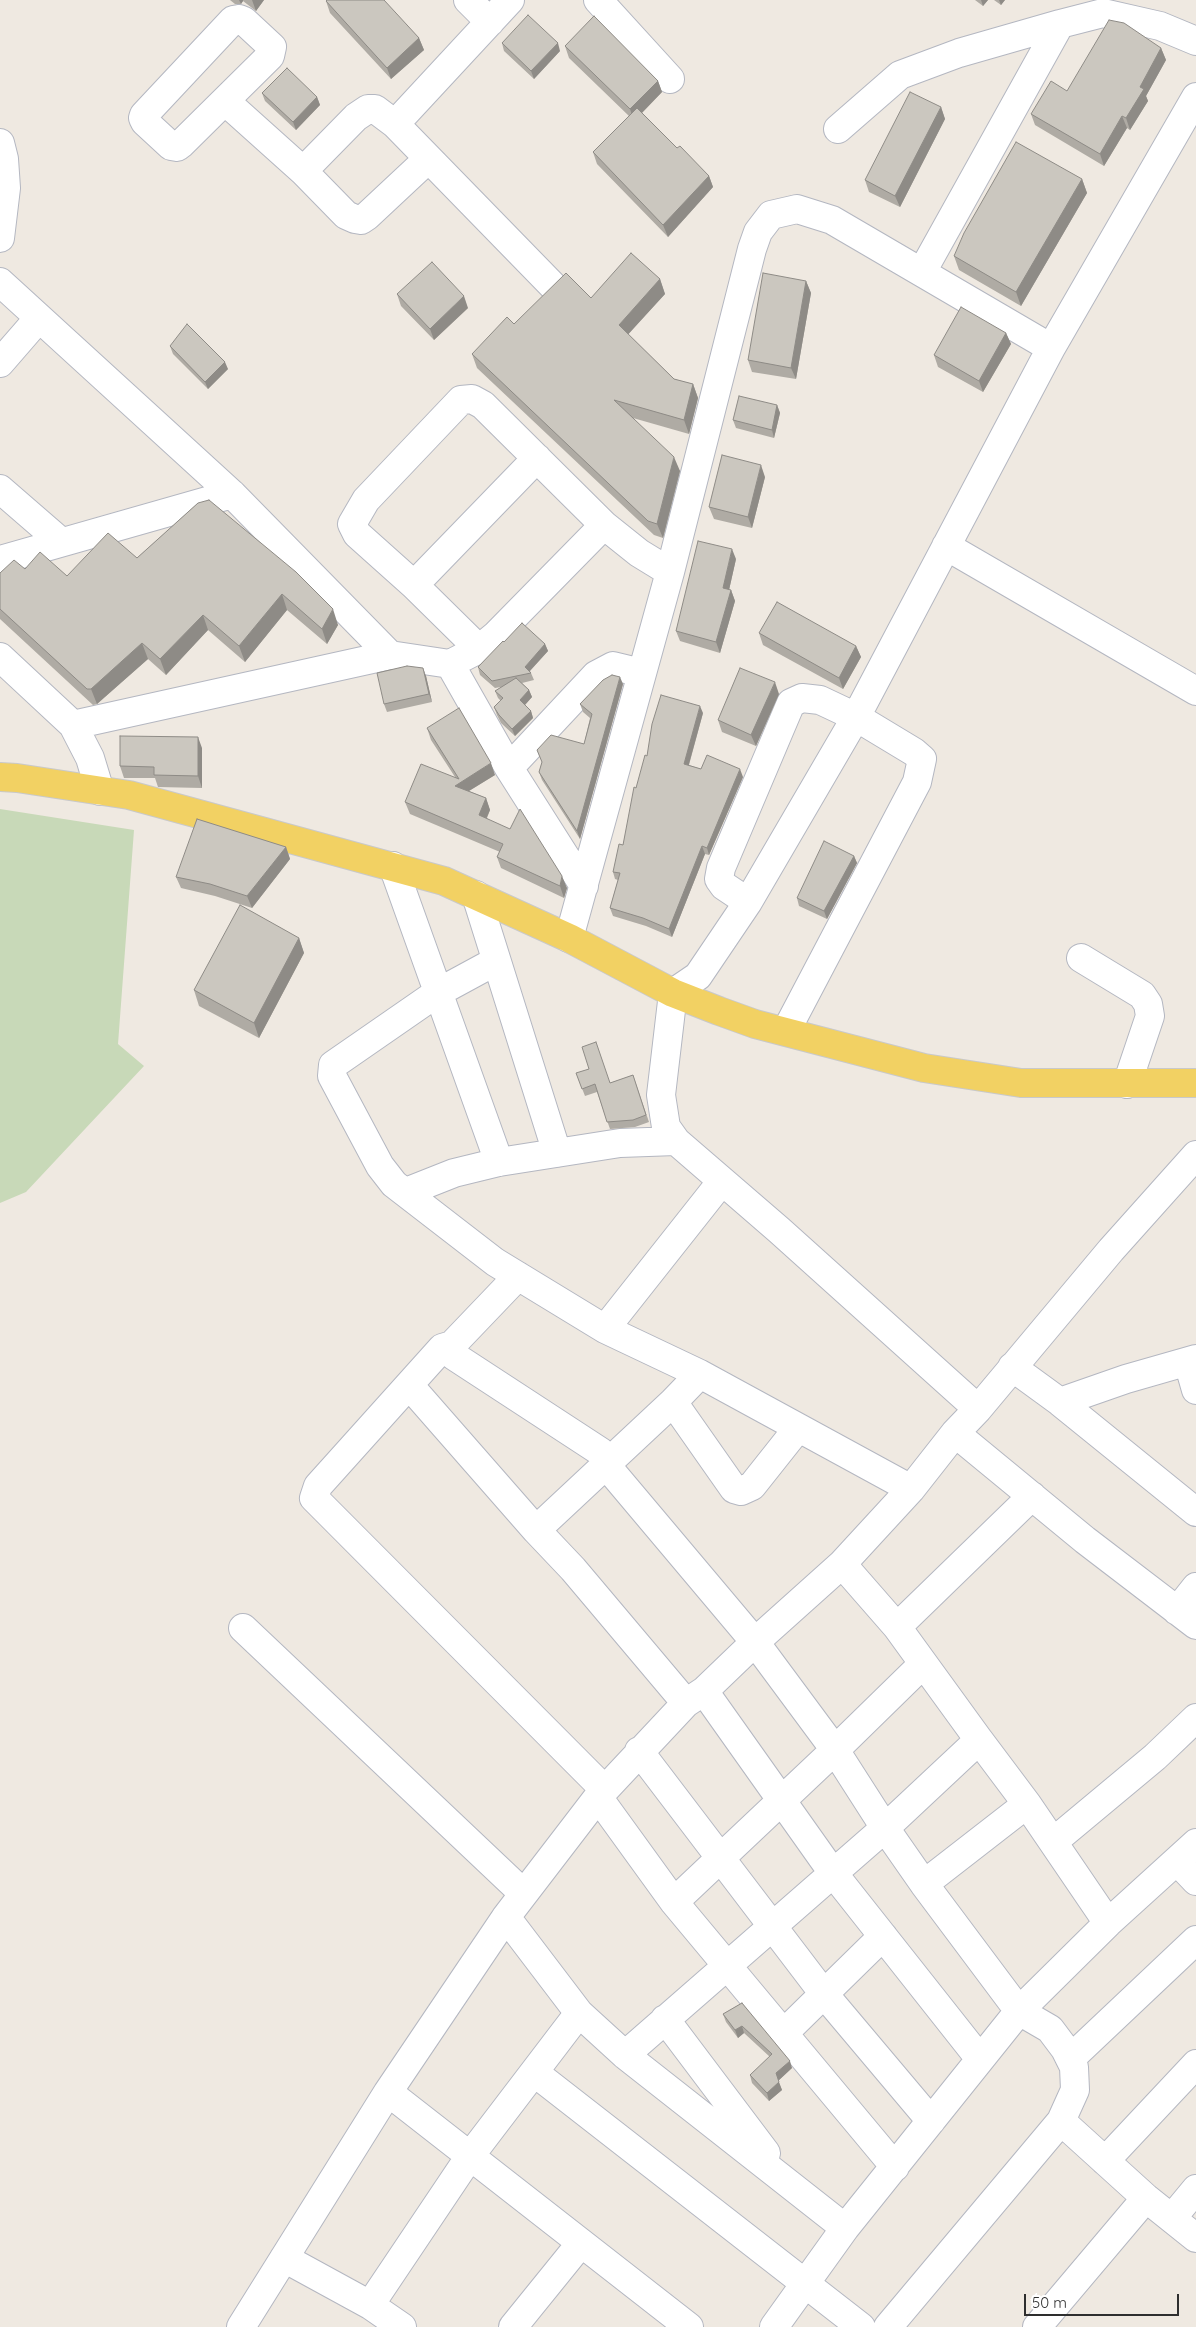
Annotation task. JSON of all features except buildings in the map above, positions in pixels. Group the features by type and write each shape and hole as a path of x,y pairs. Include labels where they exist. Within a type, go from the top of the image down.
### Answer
{"main road":[{"path":"0,777 100,790 160,802 444,881 569,938 672,993 755,1024 786,1030 924,1068 1021,1083 1196,1083"}],"street":[{"path":"468,0 490,22"},
{"path":"395,124 510,0"},
{"path":"598,0 670,79"},
{"path":"838,129 900,75 959,53 1103,13 1160,26 1196,40"},
{"path":"239,19 244,21 272,47 270,56 225,101 177,147 171,146 143,118 233,20 239,19"},
{"path":"922,272 1060,24"},
{"path":"978,1409 676,1141 666,1127 661,1095 672,993 698,976 748,902 856,717 1051,348 1196,97"},
{"path":"225,101 303,171 346,215 355,219 361,220 367,216 428,159"},
{"path":"303,171 356,116 368,109 375,109 395,124 552,285"},
{"path":"0,143 4,159 6,188 0,238"},
{"path":"569,938 670,572 752,249 758,232 771,215 797,209 832,220 1051,348"},
{"path":"0,282 232,494 390,655"},
{"path":"0,363 39,318"},
{"path":"479,649 414,585 357,534 352,524 366,500 461,400 472,399 483,405 604,526 640,553 670,572"},
{"path":"414,585 537,458"},
{"path":"0,490 60,541"},
{"path":"0,560 60,541 232,494"},
{"path":"73,726 390,655 450,664 479,649 496,635 604,526"},
{"path":"946,546 1196,692"},
{"path":"0,657 73,726 90,758 100,790"},
{"path":"450,664 510,768 584,886"},
{"path":"510,768 596,675 613,666 642,673"},
{"path":"748,902 724,886 719,879 721,868 791,703 802,698 820,700 856,717 914,752 922,759 918,782 786,1030"},
{"path":"393,866 499,1162"},
{"path":"476,895 557,1153"},
{"path":"1081,958 1142,995 1148,1004 1150,1016 1127,1084"},
{"path":"496,961 438,993 333,1065 331,1072 380,1166 394,1184 452,1231 495,1262 605,1329 700,1374 911,1489"},
{"path":"406,1192 454,1173 499,1162 620,1143 676,1141"},
{"path":"241,2327 388,2092 523,1893 601,1793 639,1751 695,1697 842,1564 911,1489 955,1433 978,1409 1111,1250 1196,1156"},
{"path":"605,1329 722,1181"},
{"path":"518,1276 452,1345 450,1350 454,1356 601,1452 606,1465 755,1642 835,1750 884,1828 924,1884 1019,2011 1050,2029 1074,2066 1075,2090 1060,2121 888,2327"},
{"path":"452,1345 442,1348 318,1486 314,1498 601,1793 674,1902 895,2167"},
{"path":"1060,1402 1126,1378 1192,1360 1196,1390"},
{"path":"1012,1367 1060,1402 1196,1512"},
{"path":"536,1530 673,1402 700,1374"},
{"path":"409,1385 536,1530 695,1697 782,1800 833,1873 980,2059"},
{"path":"673,1402 734,1489 741,1491 752,1486 798,1428"},
{"path":"955,1433 1187,1618 1196,1587"},
{"path":"897,1627 1032,1496"},
{"path":"842,1564 897,1627 1027,1804 1108,1923"},
{"path":"243,1628 523,1893"},
{"path":"674,1902 923,1664"},
{"path":"1053,1842 1155,1757 1196,1718"},
{"path":"625,2055 884,1828 979,1740"},
{"path":"639,1751 824,1994 931,2121"},
{"path":"924,1884 1027,1804"},
{"path":"774,2327 845,2228 1019,2011 1108,1923 1186,1852 1196,1881"},
{"path":"506,1917 579,2013 625,2055 845,2228"},
{"path":"783,2034 882,1936"},
{"path":"1070,2059 1196,1940"},
{"path":"370,2305 470,2156 579,2013"},
{"path":"665,2018 788,2183"},
{"path":"1105,2161 1196,2064"},
{"path":"535,2073 807,2283 861,2327"},
{"path":"388,2092 689,2327"},
{"path":"1060,2121 1146,2198 1196,2238"},
{"path":"1172,2218 1196,2190"},
{"path":"1037,2327 1146,2198"},
{"path":"513,2327 581,2243"},
{"path":"284,2258 370,2305 402,2327"}],"green space":[{"path":"0,809 134,830 118,1044 144,1066 26,1192 0,1203"}]}
